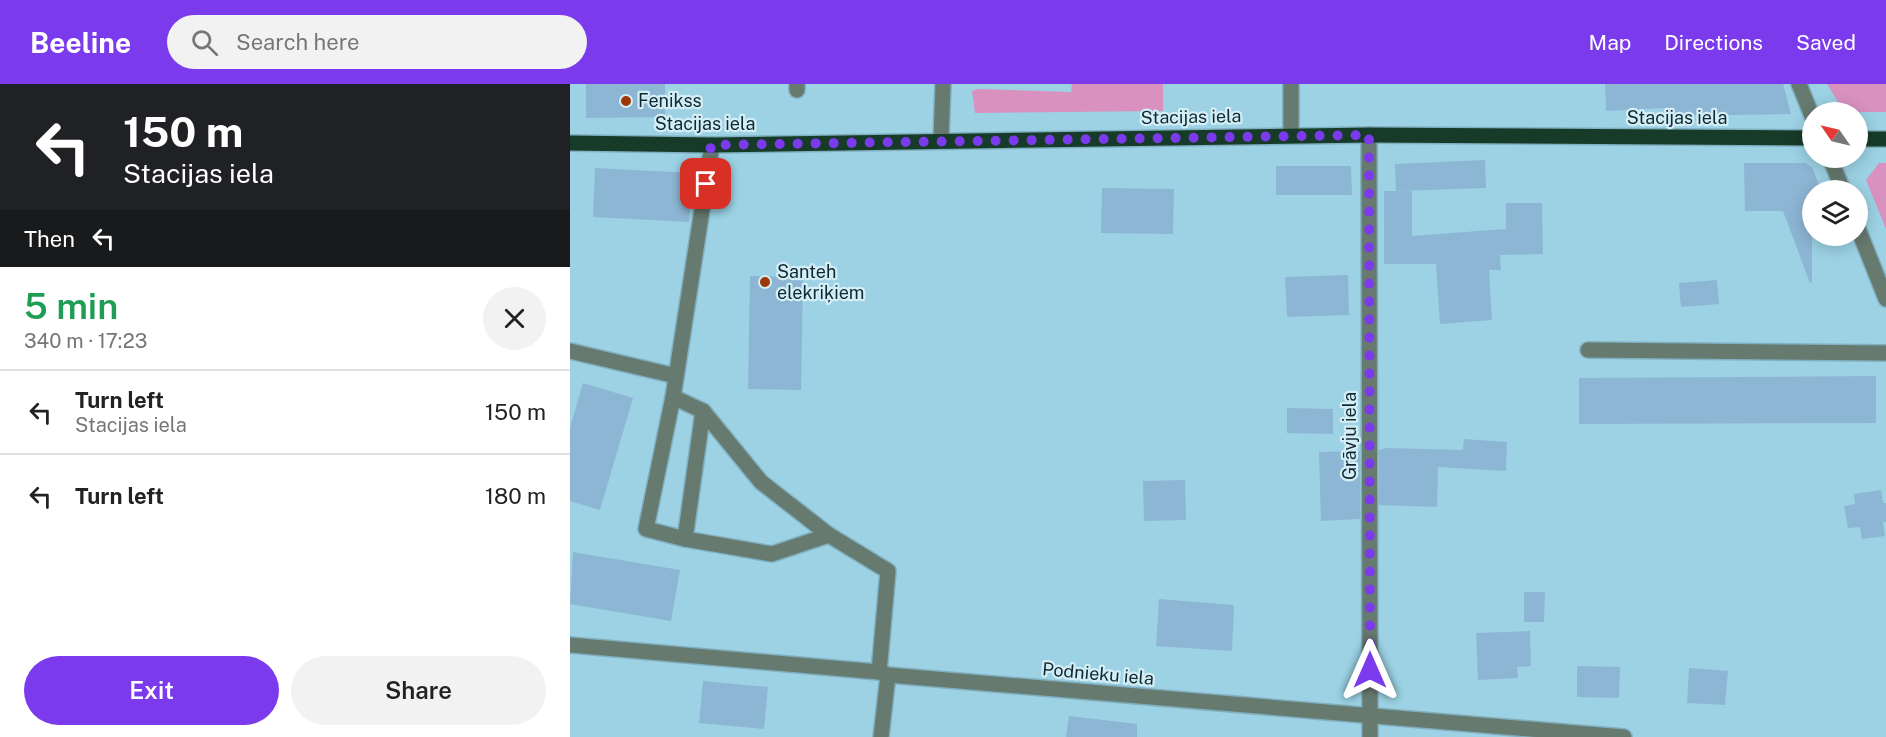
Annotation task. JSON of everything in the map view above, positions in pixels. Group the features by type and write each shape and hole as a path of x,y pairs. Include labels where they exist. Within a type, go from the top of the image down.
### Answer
{"main road":[{"name":"Stacijas iela","path":"570,143 711,145 1291,135 1802,138"},
{"path":"1868,139 1886,139"}],"street":[{"path":"941,140 943,84"},
{"path":"1291,84 1291,135"},
{"path":"1800,84 1807,102"},
{"name":"Grāvju iela","path":"1369,135 1370,737"},
{"path":"711,145 674,397 646,529 772,554 829,535"},
{"path":"1865,246 1886,299"},
{"path":"1588,350 1886,353"},
{"path":"570,351 676,376"},
{"path":"674,397 703,411 760,482 829,535 888,571 881,737"},
{"path":"685,538 703,411"},
{"name":"Podnieku iela","path":"570,645 1370,717 1624,737"}],"shaded area":[{"path":"1072,84 1163,84 1163,111 975,113 972,91 978,89 1071,92"},
{"path":"1827,84 1886,84 1886,112 1868,112 1868,102 1838,102"},
{"path":"1879,163 1886,163 1886,229 1868,180 1866,180"}],"building":[{"name":"Fenikss","path":"586,84 665,84 665,117 586,118"},
{"path":"1605,84 1783,84 1791,114 1668,116 1667,108 1606,111"},
{"path":"1485,160 1486,188 1396,191 1395,164"},
{"path":"1744,163 1802,163 1802,168 1812,168 1817,180 1802,180 1802,246 1812,246 1812,282 1810,283 1783,211 1745,211"},
{"path":"1276,166 1351,166 1352,195 1276,195"},
{"path":"595,168 692,173 689,222 593,217"},
{"path":"1102,188 1174,189 1173,234 1101,233"},
{"path":"1384,191 1412,191 1412,236 1506,229 1506,203 1542,203 1543,254 1500,255 1501,270 1489,270 1492,320 1440,324 1436,264 1384,264"},
{"path":"1348,275 1349,315 1287,317 1285,277"},
{"path":"750,276 803,277 801,390 748,389"},
{"path":"1717,280 1719,304 1681,307 1679,283"},
{"path":"1876,376 1876,423 1579,424 1579,378"},
{"path":"583,383 633,398 600,510 570,501 570,428"},
{"path":"1287,408 1333,409 1333,434 1287,433"},
{"path":"1464,439 1507,442 1506,471 1438,467 1437,507 1379,505 1379,450 1387,448 1463,450"},
{"path":"1360,451 1360,519 1321,521 1319,452"},
{"path":"1185,480 1186,520 1144,521 1143,481"},
{"path":"1881,490 1883,503 1886,503 1886,522 1883,522 1885,536 1862,539 1860,527 1848,528 1844,506 1855,504 1854,494"},
{"path":"573,552 680,570 671,621 570,604"},
{"path":"1524,592 1545,592 1544,622 1524,622"},
{"path":"1159,599 1234,605 1232,651 1156,646"},
{"path":"1530,631 1531,666 1517,667 1518,678 1478,680 1476,633"},
{"path":"1577,666 1620,667 1619,698 1577,697"},
{"path":"1689,668 1728,671 1725,705 1687,703"},
{"path":"703,681 768,687 764,729 699,723"},
{"path":"1069,716 1137,724 1137,737 1066,737"}],"place":[{"name":"Fenikss","path":"626,101"},
{"name":"Santeh elekriķiem","path":"765,282"}],"route":[{"path":"706,184 711,145 1369,135 1370,670"}]}
